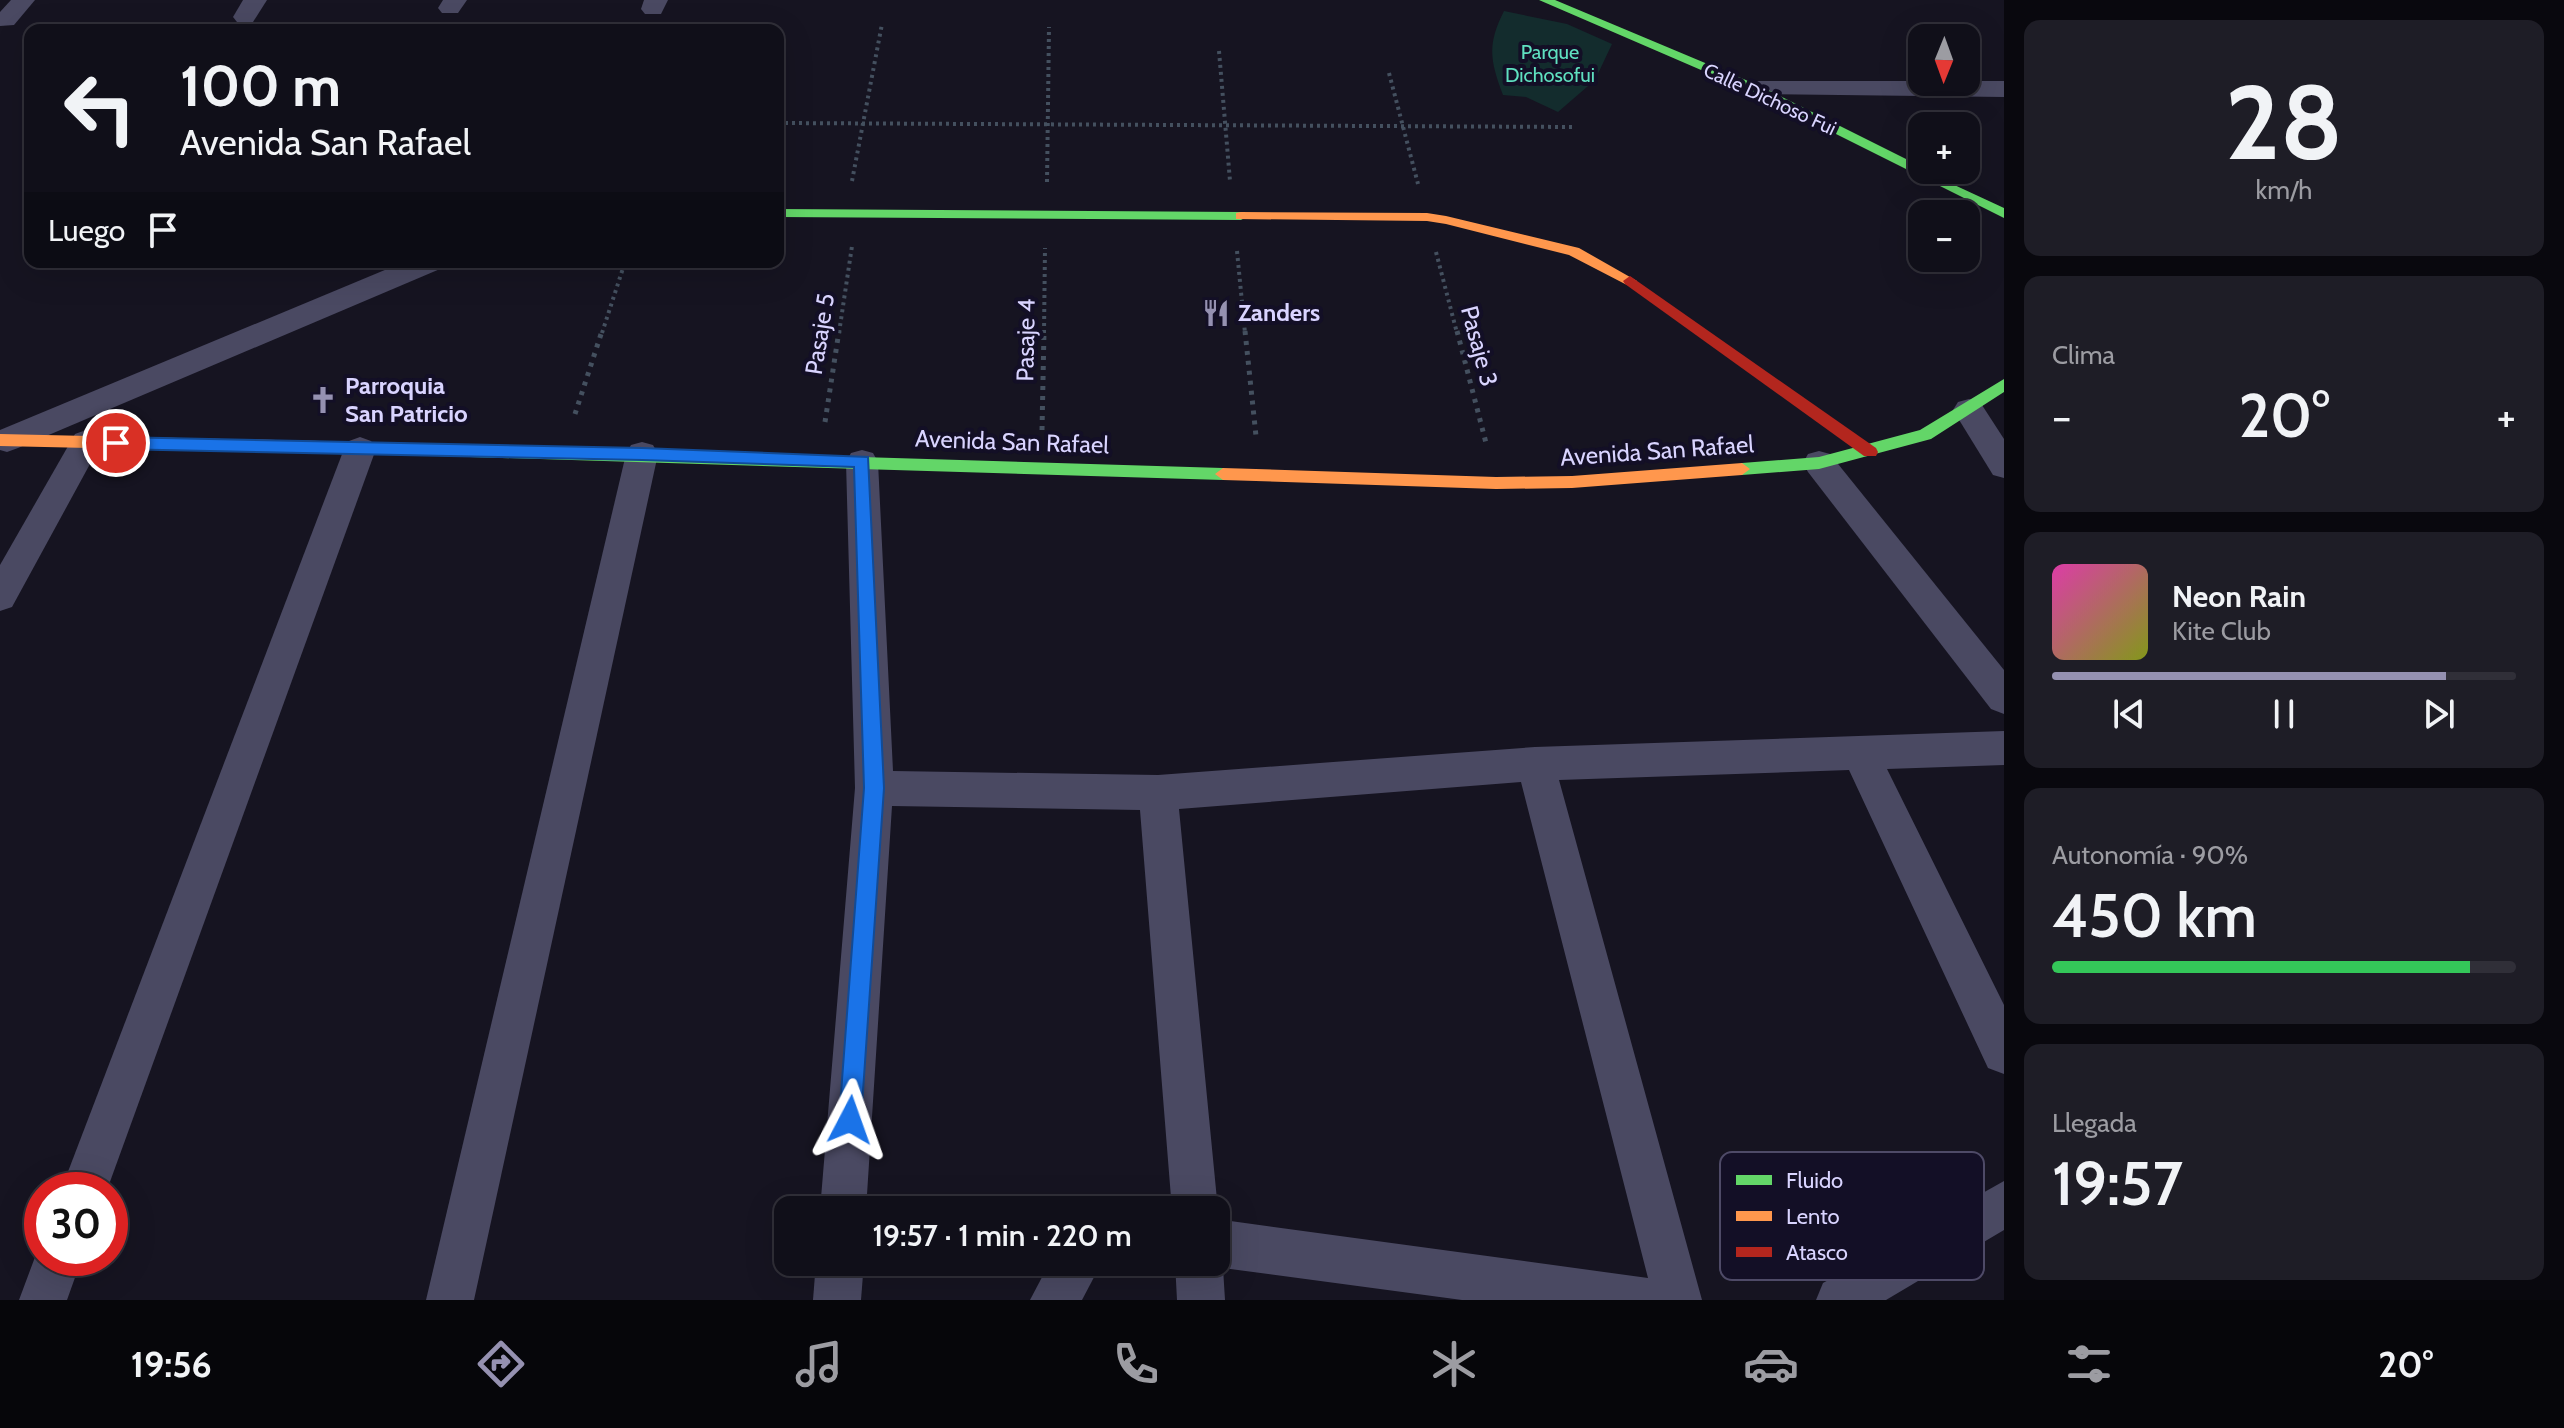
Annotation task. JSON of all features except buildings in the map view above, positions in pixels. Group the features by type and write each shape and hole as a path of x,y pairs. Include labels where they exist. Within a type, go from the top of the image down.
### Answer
{"street":[{"path":"6,20 23,0"},
{"name":"Calle Dichoso Fui","path":"1540,1 1756,89 2004,214"},
{"path":"1756,89 2004,89"},
{"path":"784,213 1427,217 1574,251 1644,288 1870,452"},
{"path":"3,440 416,268"},
{"name":"Avenida San Rafael","path":"3,440 642,454 1496,483 1572,482 1819,463 1870,452 1925,435 1969,410 2004,385"},
{"path":"1969,410 2004,466"},
{"path":"0,597 86,442"},
{"path":"91,1172 360,449"},
{"path":"450,1300 642,454"},
{"path":"844,1196 874,788 862,462"},
{"path":"1819,463 2004,698"},
{"path":"874,788 1158,793 1535,764 2004,748"},
{"path":"1859,751 2004,1052"},
{"path":"1535,764 1678,1300"},
{"path":"1158,793 1194,1196"},
{"path":"1984,1216 2004,1204"},
{"path":"1230,1245 1642,1300"},
{"path":"43,1300 52,1276"},
{"path":"837,1300 839,1276"},
{"path":"1054,1300 1069,1276"},
{"path":"1200,1276 1201,1300"},
{"path":"1840,1300 1874,1280"}],"path":[{"name":"Pasaje 5","path":"819,459 863,124 882,24"},
{"name":"Pasaje 4","path":"1042,467 1049,27"},
{"path":"1219,51 1259,473"},
{"name":"Pasaje 3","path":"1389,73 1496,483"},
{"path":"784,123 1574,127"},
{"path":"562,452 623,268"}],"green space":[{"name":"Parque Dichosofui","path":"1504,11 1567,24 1612,44 1595,80 1558,112 1526,97 1503,95 1492,53"}],"traffic: fast":[{"path":"1545,0 1756,89 2004,214"},
{"path":"784,213 1241,216"},
{"path":"1742,469 1819,463 1925,435 2004,385"},
{"path":"407,449 1223,474"}],"traffic: slow":[{"path":"1241,216 1427,217 1446,220 1574,251 1630,281"},
{"path":"0,440 407,449"},
{"path":"1223,474 1496,483 1572,482 1742,469"}],"traffic: jam":[{"path":"1630,281 1870,452"}],"place":[{"name":"Zanders","path":"1216,313"},
{"name":"Parroquia San Patricio","path":"323,400"}],"route":[{"path":"116,443 862,462 874,788 850,1120"}]}
